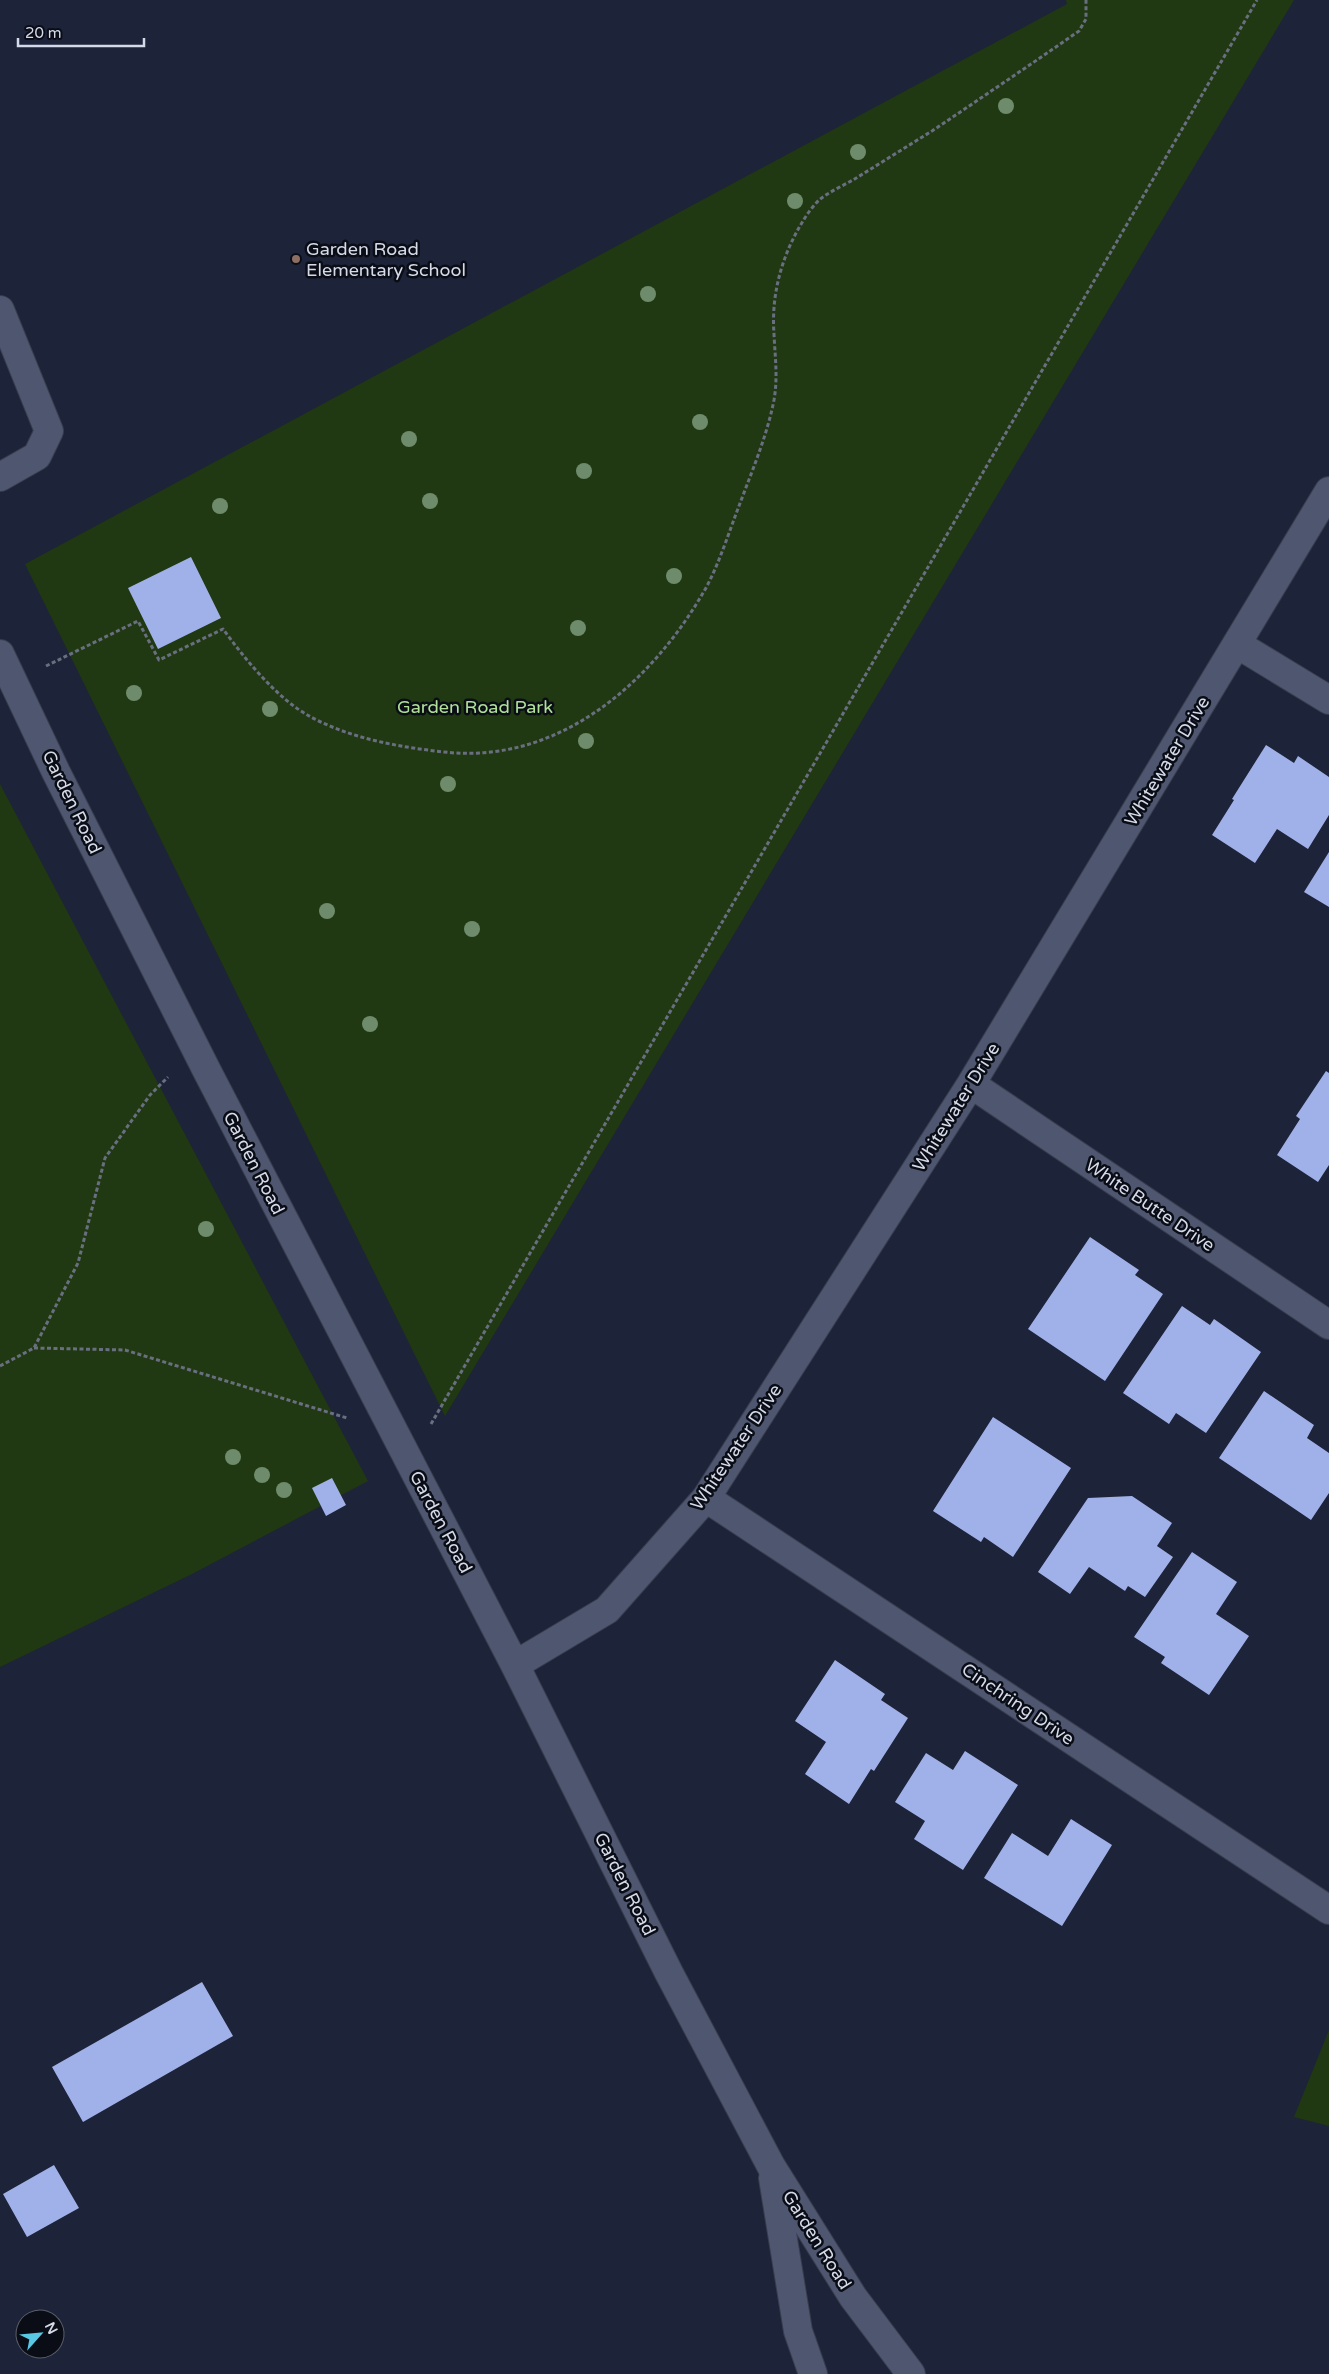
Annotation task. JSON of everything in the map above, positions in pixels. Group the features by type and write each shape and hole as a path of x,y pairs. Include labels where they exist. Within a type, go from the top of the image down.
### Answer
{"street":[{"path":"0,310 49,431 37,456 0,477"},
{"name":"Whitewater Drive","path":"516,1665 607,1610 706,1498 971,1084 1329,491"},
{"path":"1237,644 1329,700"},
{"name":"Garden Road","path":"0,654 196,1050 516,1665 662,1958 771,2166 853,2297 911,2374"},
{"name":"White Butte Drive","path":"971,1084 1329,1325"},
{"name":"Cinchring Drive","path":"706,1498 1329,1910"},
{"path":"771,2166 798,2331 813,2374"}],"path":[{"path":"14,682 138,621 159,660 223,628 245,659 269,684 309,716 349,733 381,742 463,754 516,749 557,734 601,709 638,679 655,661 671,642 709,582 753,470 769,421 775,395 778,365 774,333 774,298 782,268 804,220 819,201 932,131 1079,31 1086,19 1086,0"},
{"path":"409,1461 1257,0"},
{"path":"34,1348 78,1264 105,1158 150,1095 196,1050"},
{"path":"0,1366 34,1348 125,1350 395,1433"}],"green space":[{"name":"Garden Road Park","path":"1066,0 1294,0 445,1416 25,564 1067,4"},
{"path":"0,784 368,1481 192,1574 0,1667"},
{"path":"1329,2030 1329,2126 1294,2117"}],"building":[{"path":"191,557 221,618 158,649 128,588"},
{"path":"1266,745 1294,763 1298,756 1329,777 1329,815 1308,849 1277,829 1255,863 1212,835"},
{"path":"1329,852 1329,907 1304,892"},
{"path":"1326,1071 1329,1073 1329,1165 1318,1182 1277,1155 1300,1119 1296,1116"},
{"path":"1090,1237 1139,1270 1135,1275 1163,1294 1105,1381 1028,1329"},
{"path":"1182,1306 1210,1325 1214,1319 1261,1352 1206,1433 1176,1413 1169,1424 1123,1393"},
{"path":"1264,1391 1314,1425 1307,1438 1329,1453 1329,1493 1311,1520 1219,1458"},
{"path":"993,1417 1071,1468 1013,1557 984,1537 981,1542 933,1511"},
{"path":"332,1478 346,1505 326,1516 312,1488"},
{"path":"1132,1496 1172,1523 1157,1546 1173,1557 1145,1597 1128,1586 1125,1591 1089,1567 1070,1594 1038,1572 1088,1498"},
{"path":"1192,1552 1237,1582 1216,1614 1249,1636 1209,1695 1161,1663 1165,1657 1134,1637"},
{"path":"835,1660 885,1694 881,1700 908,1718 874,1771 871,1769 849,1804 805,1774 826,1742 795,1721"},
{"path":"965,1751 1018,1785 963,1870 914,1839 925,1821 895,1802 926,1753 953,1770"},
{"path":"1071,1819 1112,1845 1062,1926 984,1878 1012,1833 1048,1856"},
{"path":"202,1982 233,2036 83,2122 52,2067"},
{"path":"54,2165 79,2208 27,2237 3,2194"}],"place":[{"name":"Garden Road Elementary School","path":"296,259"}]}
